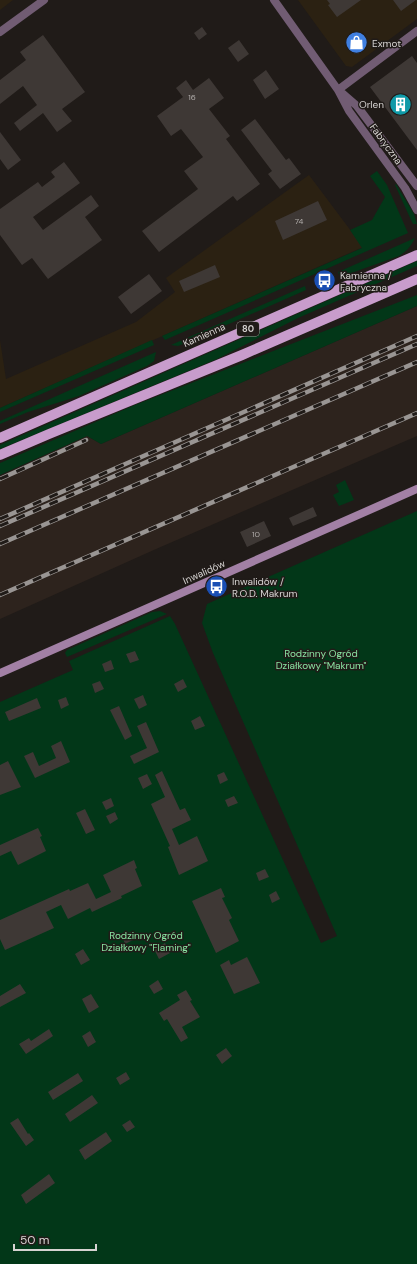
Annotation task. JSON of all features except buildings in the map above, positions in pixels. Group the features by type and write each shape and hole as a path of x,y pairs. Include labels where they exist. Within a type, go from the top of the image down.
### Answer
{"main road":[{"name":"Kamienna","path":"0,438 417,255"},
{"name":"80","path":"0,455 242,355 417,279"}],"street":[{"path":"0,32 44,0"},
{"name":"Fabryczna","path":"274,0 405,188 417,210"},
{"path":"338,90 417,31"},
{"name":"Fabryczna","path":"338,90 357,106 417,186"},
{"name":"Inwalidów","path":"0,673 417,489"}],"shaded area":[{"path":"0,0 13,0 0,10"},
{"name":"Exmot","path":"298,0 417,0 417,19 352,67 346,66"},
{"path":"309,175 363,247 0,408 0,340 6,379 136,322 175,292 166,278"},
{"path":"417,306 417,436 156,549 0,619 0,476 87,436 101,444"}],"green space":[{"path":"377,171 387,185 408,233 165,340 162,336 362,248 350,230 372,220 385,197 370,176"},
{"path":"396,184 414,214 417,224 413,224 395,185"},
{"path":"415,238 408,248 399,256 340,277 338,272"},
{"path":"417,261 417,266 298,318 217,359 0,449 0,445"},
{"path":"305,286 306,290 188,342 178,346 171,345"},
{"path":"417,295 417,306 101,444 87,436 0,475 0,463 135,405"},
{"path":"152,340 154,345 0,412 0,408"},
{"path":"156,352 154,361 147,366 79,396 28,412 0,424 0,421"},
{"path":"345,480 354,500 339,506 333,495 339,492 336,485"},
{"path":"417,511 417,1264 0,1264 0,702 73,670 69,661 170,616 321,943 337,936 213,653 202,623 207,604"},
{"path":"160,611 167,614 67,657 65,653 67,650 152,612"}],"railway":[{"path":"0,519 417,336"},
{"path":"0,526 417,344"},
{"path":"0,544 417,362"},
{"path":"0,595 417,413"},
{"path":"0,479 86,440"}],"place":[{"name":"Exmot","path":"357,43"},
{"name":"Orlen","path":"400,104"},
{"name":"Kamienna / Fabryczna","path":"325,281"},
{"name":"Inwalidów / R.O.D. Makrum","path":"217,587"}],"park label":[{"name":"Rodzinny Ogród Działkowy \"Makrum\"","path":"321,658"},
{"name":"Rodzinny Ogród Działkowy \"Flaming\"","path":"146,940"}]}
